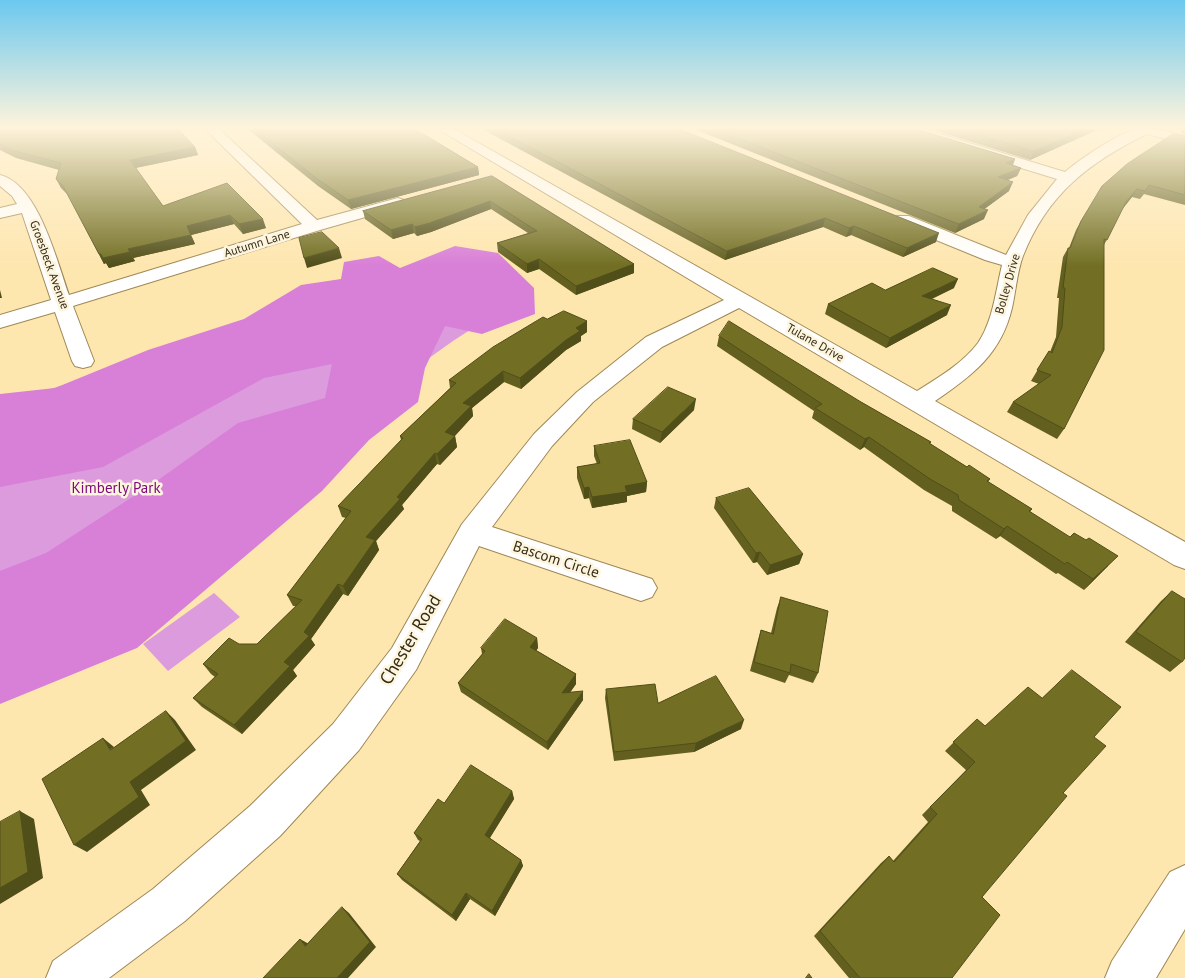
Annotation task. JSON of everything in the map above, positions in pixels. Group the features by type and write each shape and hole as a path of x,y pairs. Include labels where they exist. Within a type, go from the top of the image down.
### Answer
{"street":[{"path":"260,175 314,226"},
{"path":"493,177 502,175"},
{"name":"Tulane Drive","path":"522,175 1185,557"},
{"path":"1055,175 1066,178"},
{"name":"Bolley Drive","path":"917,402 966,367 988,344 996,326 1012,262 1038,210 1071,175"},
{"name":"Groesbeck Avenue","path":"0,179 18,193 32,217 83,361"},
{"name":"Autumn Lane","path":"0,322 314,226 418,198"},
{"path":"0,213 27,207"},
{"path":"889,215 991,256 1012,262"},
{"name":"Chester Road","path":"70,978 169,905 265,821 346,737 404,660 472,532 542,440 585,396 654,342 740,300"},
{"name":"Bascom Circle","path":"472,532 641,588"},
{"path":"1129,978 1185,887"}],"green space":[{"name":"Kimberly Park","path":"477,254 527,293 453,341 387,388 0,688 0,405"},
{"path":"214,593 240,617 168,671 143,644"}],"shaded area":[{"name":"Kimberly Park","path":"455,246 498,253 534,288 535,314 482,334 445,326 425,368 418,402 369,440 322,491 137,648 0,704 0,571 46,553 154,483 238,423 325,398 332,364 264,378 103,467 0,487 0,394 55,388 148,350 244,319 301,285 341,279 344,262 379,256 400,268"}],"building":[{"path":"57,175 141,175 163,206 227,183 263,219 239,224 230,215 187,226 191,235 128,249 130,252 103,258 99,254 63,186 56,179"},
{"path":"312,175 448,175 348,200"},
{"path":"582,175 793,175 939,233 907,248 854,226 849,228 825,218 727,251"},
{"path":"832,175 1004,175 998,177 1013,182 979,207 988,210 959,224"},
{"path":"1115,175 1185,175 1185,195 1149,185 1145,191 1137,189 1126,202 1107,240 1104,239 1104,350 1064,429 1013,402 1051,375 1037,370 1049,351 1052,353 1062,327 1065,288 1063,288 1068,248 1070,248 1081,221 1102,186"},
{"path":"492,176 634,264 576,286 539,259 527,264 497,243 537,231 490,201 430,223 415,227 412,224 391,230 363,211"},
{"path":"322,232 339,248 304,258 299,238"},
{"path":"933,268 958,279 922,296 951,305 890,338 828,304 872,283 885,290"},
{"path":"564,311 587,321 576,328 580,331 566,340 520,378 503,371 463,403 471,406 445,432 455,436 437,454 435,453 397,497 400,499 366,537 375,540 343,586 338,584 304,632 309,636 284,662 290,666 234,725 193,698 218,674 203,664 229,638 239,644 257,644 302,600 287,595 351,511 338,506 403,438 400,436 456,383 449,380 493,347 543,317 547,319"},
{"path":"729,321 861,402 931,442 929,443 967,467 969,465 990,479 987,481 1032,509 1029,511 1070,537 1074,533 1086,540 1089,538 1118,556 1093,579 1067,562 1065,564 1007,526 1004,529 959,500 958,495 930,479 869,437 865,439 815,408 822,404 719,336"},
{"path":"668,387 696,399 662,432 633,419"},
{"path":"630,440 647,482 625,486 627,492 592,497 589,487 584,488 577,467 600,463 594,446"},
{"path":"749,488 803,554 770,565 760,552 756,553 716,498"},
{"path":"1172,591 1185,599 1185,658 1182,662 1136,632"},
{"path":"781,597 828,611 818,673 791,664 790,673 754,662 761,630 773,634"},
{"path":"505,619 537,638 530,647 576,674 562,693 583,691 547,742 458,683 485,651 481,648"},
{"path":"1072,670 1121,707 1094,737 1106,746 1063,793 1067,796 982,897 1000,915 952,978 860,978 820,931 889,856 894,862 937,814 930,807 975,762 953,742 977,719 985,726 1028,687 1042,698"},
{"path":"716,676 744,720 696,743 614,752 606,689 655,684 658,703"},
{"path":"166,711 186,741 130,782 139,797 74,845 42,779 103,738 110,750"},
{"path":"471,765 512,791 485,835 521,860 492,911 466,893 452,915 397,874 422,839 414,833 438,799 444,803"},
{"path":"20,811 28,872 0,888 0,822"},
{"path":"342,907 370,942 337,978 263,978 300,939 305,946"}]}
